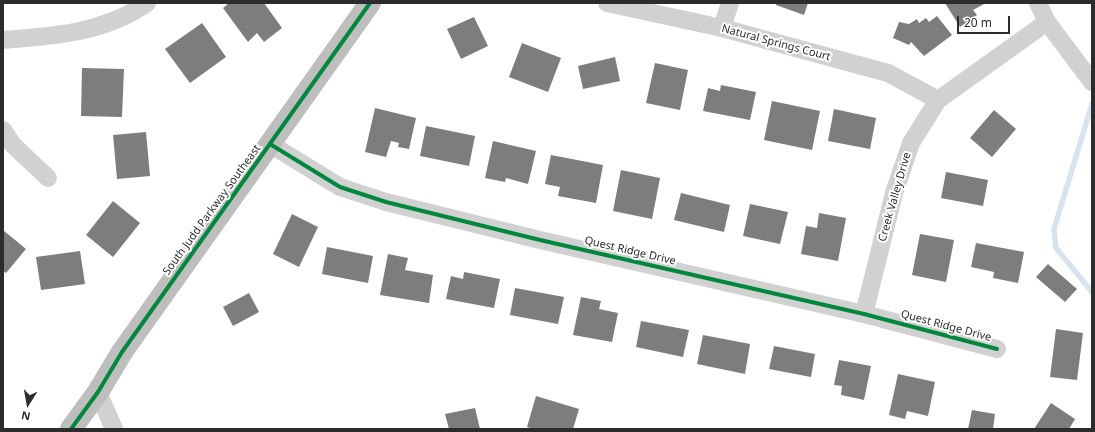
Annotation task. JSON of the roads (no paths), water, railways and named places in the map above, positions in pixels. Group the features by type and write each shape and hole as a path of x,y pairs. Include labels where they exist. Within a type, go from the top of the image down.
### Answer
{"highway":[{"name":"South Judd Parkway Southeast","path":"71,429 98,392 122,352 370,3"}],"street":[{"path":"3,40 58,36 100,26 147,3"},
{"name":"Natural Springs Court","path":"607,3 722,28 888,73 938,100"},
{"path":"722,28 730,3"},
{"path":"1038,3 1047,22 1090,79"},
{"name":"Creek Valley Drive","path":"864,314 894,193 911,143 938,100 1047,22"},
{"path":"3,130 13,145 48,178"},
{"name":"Quest Ridge Drive","path":"270,144 340,187 386,202 533,238 864,314 997,349"},
{"path":"98,392 114,429"}],"waterway":[{"path":"1092,104 1054,229 1056,248 1092,292"}]}
